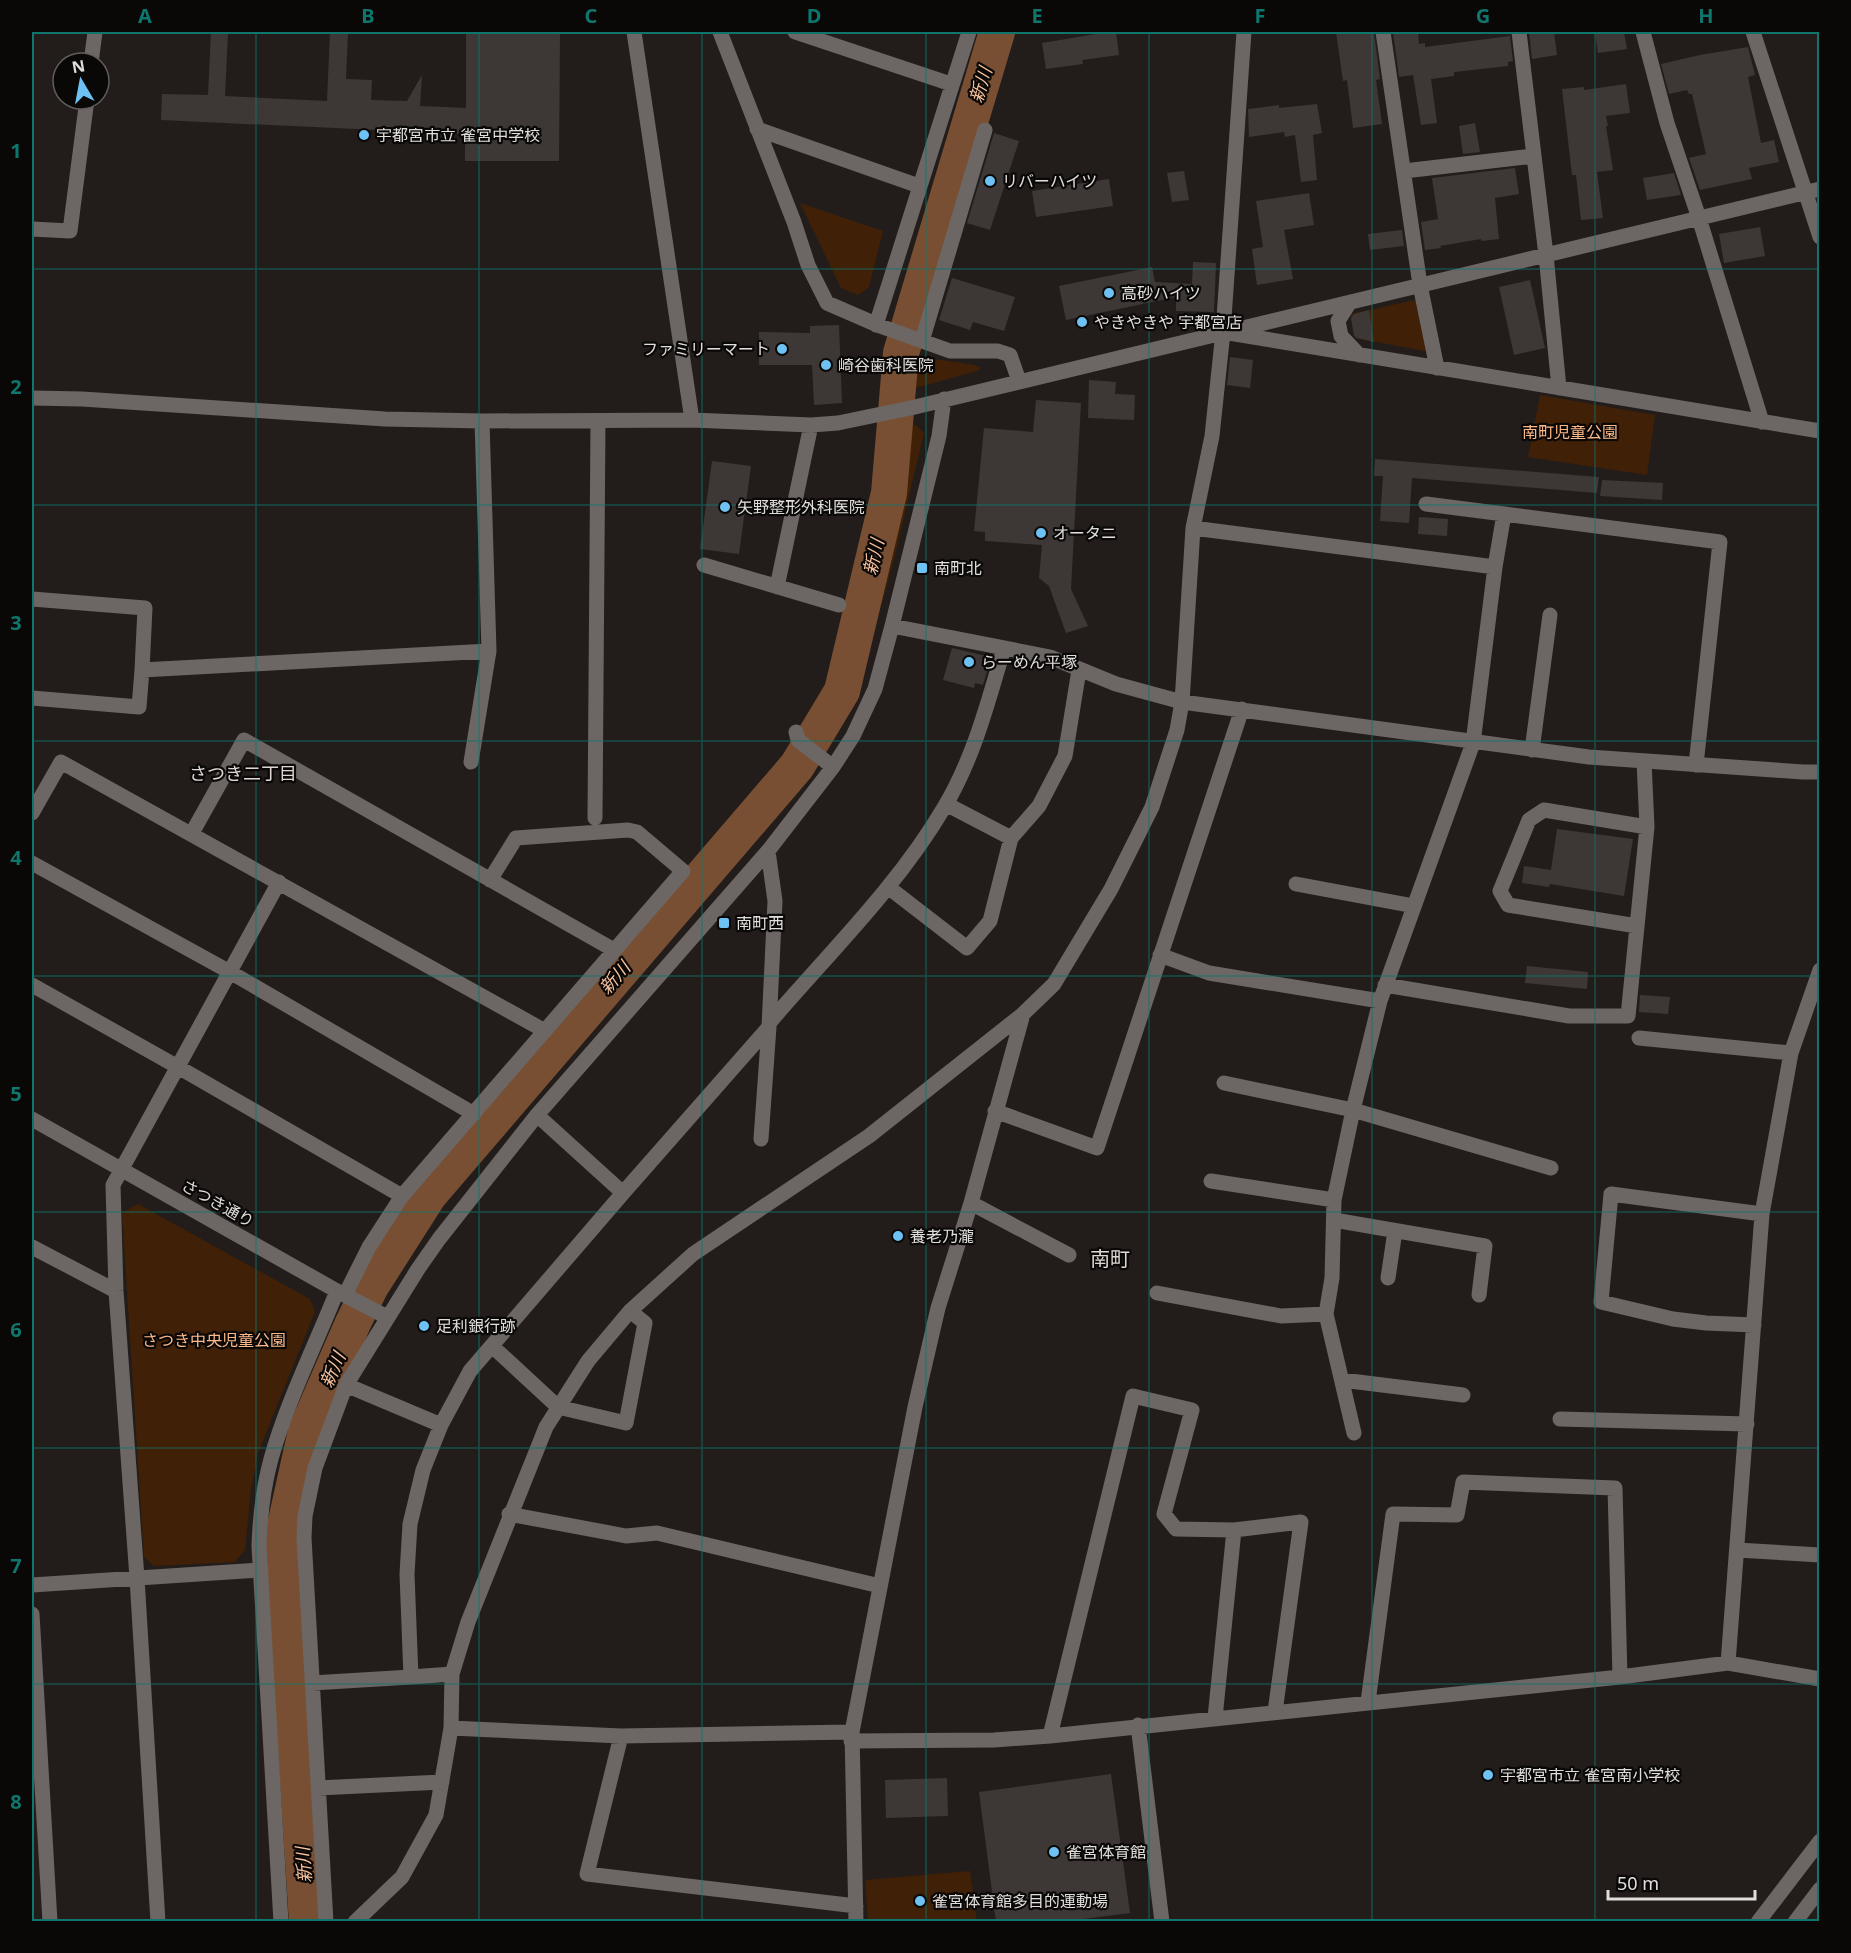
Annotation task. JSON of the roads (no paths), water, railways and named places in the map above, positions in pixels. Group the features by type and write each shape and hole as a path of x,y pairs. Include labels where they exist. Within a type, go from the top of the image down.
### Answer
{"street":[{"path":"93,51 95,32"},
{"path":"634,32 692,420"},
{"path":"720,32 794,222 808,265 827,303 876,325 950,351 998,351 1010,355 1019,381"},
{"path":"795,32 951,84"},
{"path":"876,325 969,32"},
{"path":"355,1922 402,1877 436,1815 451,1728 452,1674 468,1622 509,1514 546,1427 588,1361 630,1311 693,1254 869,1136 1023,1014 1054,984 1082,939 1152,807 1177,730 1182,702 1192,528 1212,436 1223,332 1244,32"},
{"path":"1383,32 1420,285 1437,368"},
{"path":"1519,32 1546,255 1559,388"},
{"path":"1643,32 1666,123 1699,218 1762,422"},
{"path":"1753,32 1813,191 1820,237"},
{"path":"32,229 70,231 85,111"},
{"path":"757,129 919,186"},
{"path":"918,340 985,130"},
{"path":"1404,171 1534,156"},
{"path":"32,398 82,399 385,419 692,420 811,425 838,423 915,407 1813,191"},
{"path":"1350,302 1338,321 1341,336 1359,355"},
{"path":"1223,332 1820,431"},
{"path":"326,1922 305,1579 305,1516 315,1468 346,1385 387,1317 439,1239 537,1115 768,851 833,767 853,736 875,689 939,436 944,399"},
{"path":"471,762 489,651 482,421"},
{"path":"595,818 598,421"},
{"path":"777,587 811,425"},
{"path":"1426,504 1720,542 1696,765"},
{"path":"1354,1433 1326,1314 1332,1278 1334,1200 1380,1001 1473,743 1503,514"},
{"path":"1192,528 1495,567"},
{"path":"704,565 839,605"},
{"path":"32,599 145,608 139,707 32,698"},
{"path":"1532,750 1550,615"},
{"path":"892,626 1050,657 1116,684 1182,702 1532,750 1696,765 1820,772"},
{"path":"411,1677 407,1574 410,1524 423,1470 441,1425 470,1371 888,887 918,849 946,804 979,735 1004,648"},
{"path":"142,670 489,651"},
{"path":"888,887 967,948 990,921 1011,838 1039,806 1065,756 1079,670"},
{"path":"995,1111 1097,1148 1242,709"},
{"path":"797,736 833,767"},
{"path":"192,834 244,740 614,950"},
{"path":"1385,985 1569,1016 1628,1017 1647,827 1644,761"},
{"path":"32,813 61,762 545,1032"},
{"path":"946,804 1011,838"},
{"path":"1637,926 1508,905 1500,891 1529,820 1544,810 1647,827"},
{"path":"281,1922 260,1528 271,1457 291,1403 369,1247 402,1196 683,871 637,832 628,830 516,838 490,880"},
{"path":"761,1139 770,1024 775,901 768,851"},
{"path":"32,863 230,972 474,1114"},
{"path":"158,1922 137,1578 116,1291 113,1185 279,882"},
{"path":"1296,884 1414,906"},
{"path":"1160,955 1209,973 1380,1001"},
{"path":"1728,1663 1762,1214 1791,1053 1820,970"},
{"path":"32,984 402,1196"},
{"path":"621,1736 587,1874 856,1914 851,1736 915,1407 935,1319 971,1203 1023,1014"},
{"path":"1639,1038 1791,1053"},
{"path":"1224,1083 1353,1110 1551,1168"},
{"path":"537,1115 623,1193"},
{"name":"さつき通り","path":"32,1119 387,1317"},
{"path":"1211,1181 1334,1200"},
{"path":"1754,1324 1706,1323 1673,1319 1601,1302 1611,1194 1762,1214"},
{"path":"971,1203 1069,1255"},
{"path":"1334,1220 1485,1246 1479,1295"},
{"path":"1388,1278 1395,1231"},
{"path":"32,1247 116,1291"},
{"path":"1158,1293 1281,1316 1326,1314"},
{"path":"492,1346 558,1407 626,1423 645,1323 630,1311"},
{"path":"1342,1380 1463,1395"},
{"path":"346,1385 441,1425"},
{"path":"1050,1736 1134,1396 1192,1410 1164,1514 1176,1529 1234,1530 1301,1522 1275,1712"},
{"path":"1560,1419 1747,1424"},
{"path":"1368,1702 1393,1514 1457,1515 1463,1482 1616,1488 1620,1677"},
{"path":"509,1514 626,1536 657,1533 880,1586"},
{"path":"1215,1719 1234,1530"},
{"path":"1737,1550 1820,1555"},
{"path":"32,1585 261,1570"},
{"path":"32,1614 50,1922"},
{"path":"451,1728 621,1736 851,1736 994,1740 1620,1677 1728,1663 1820,1679"},
{"path":"312,1683 452,1674"},
{"path":"1138,1725 1162,1922"},
{"path":"318,1788 442,1782"},
{"path":"1758,1922 1820,1841"},
{"path":"1795,1922 1820,1890"}],"waterway":[{"name":"新川","path":"307,1922 284,1565 284,1530 306,1431 371,1286 429,1195 797,766 842,691 889,493 901,353 997,32"}],"place":[{"name":"宇都宮市立 雀宮中学校","path":"364,135"},
{"name":"リバーハイツ","path":"990,181"},
{"name":"高砂ハイツ","path":"1109,293"},
{"name":"やきやきや 宇都宮店","path":"1082,322"},
{"name":"ファミリーマート","path":"782,349"},
{"name":"崎谷歯科医院","path":"826,365"},
{"name":"矢野整形外科医院","path":"725,507"},
{"name":"オータニ","path":"1041,533"},
{"name":"南町北","path":"922,568"},
{"name":"らーめん平塚","path":"969,662"},
{"name":"南町西","path":"724,923"},
{"name":"養老乃瀧","path":"898,1236"},
{"name":"足利銀行跡","path":"424,1326"},
{"name":"宇都宮市立 雀宮南小学校","path":"1488,1775"},
{"name":"雀宮体育館","path":"1054,1852"},
{"name":"雀宮体育館多目的運動場","path":"920,1901"}],"district":[{"name":"さつき二丁目","path":"243,774"},
{"name":"南町","path":"1110,1259"}],"park label":[{"name":"南町児童公園","path":"1570,432"},
{"name":"さつき中央児童公園","path":"214,1340"}]}
